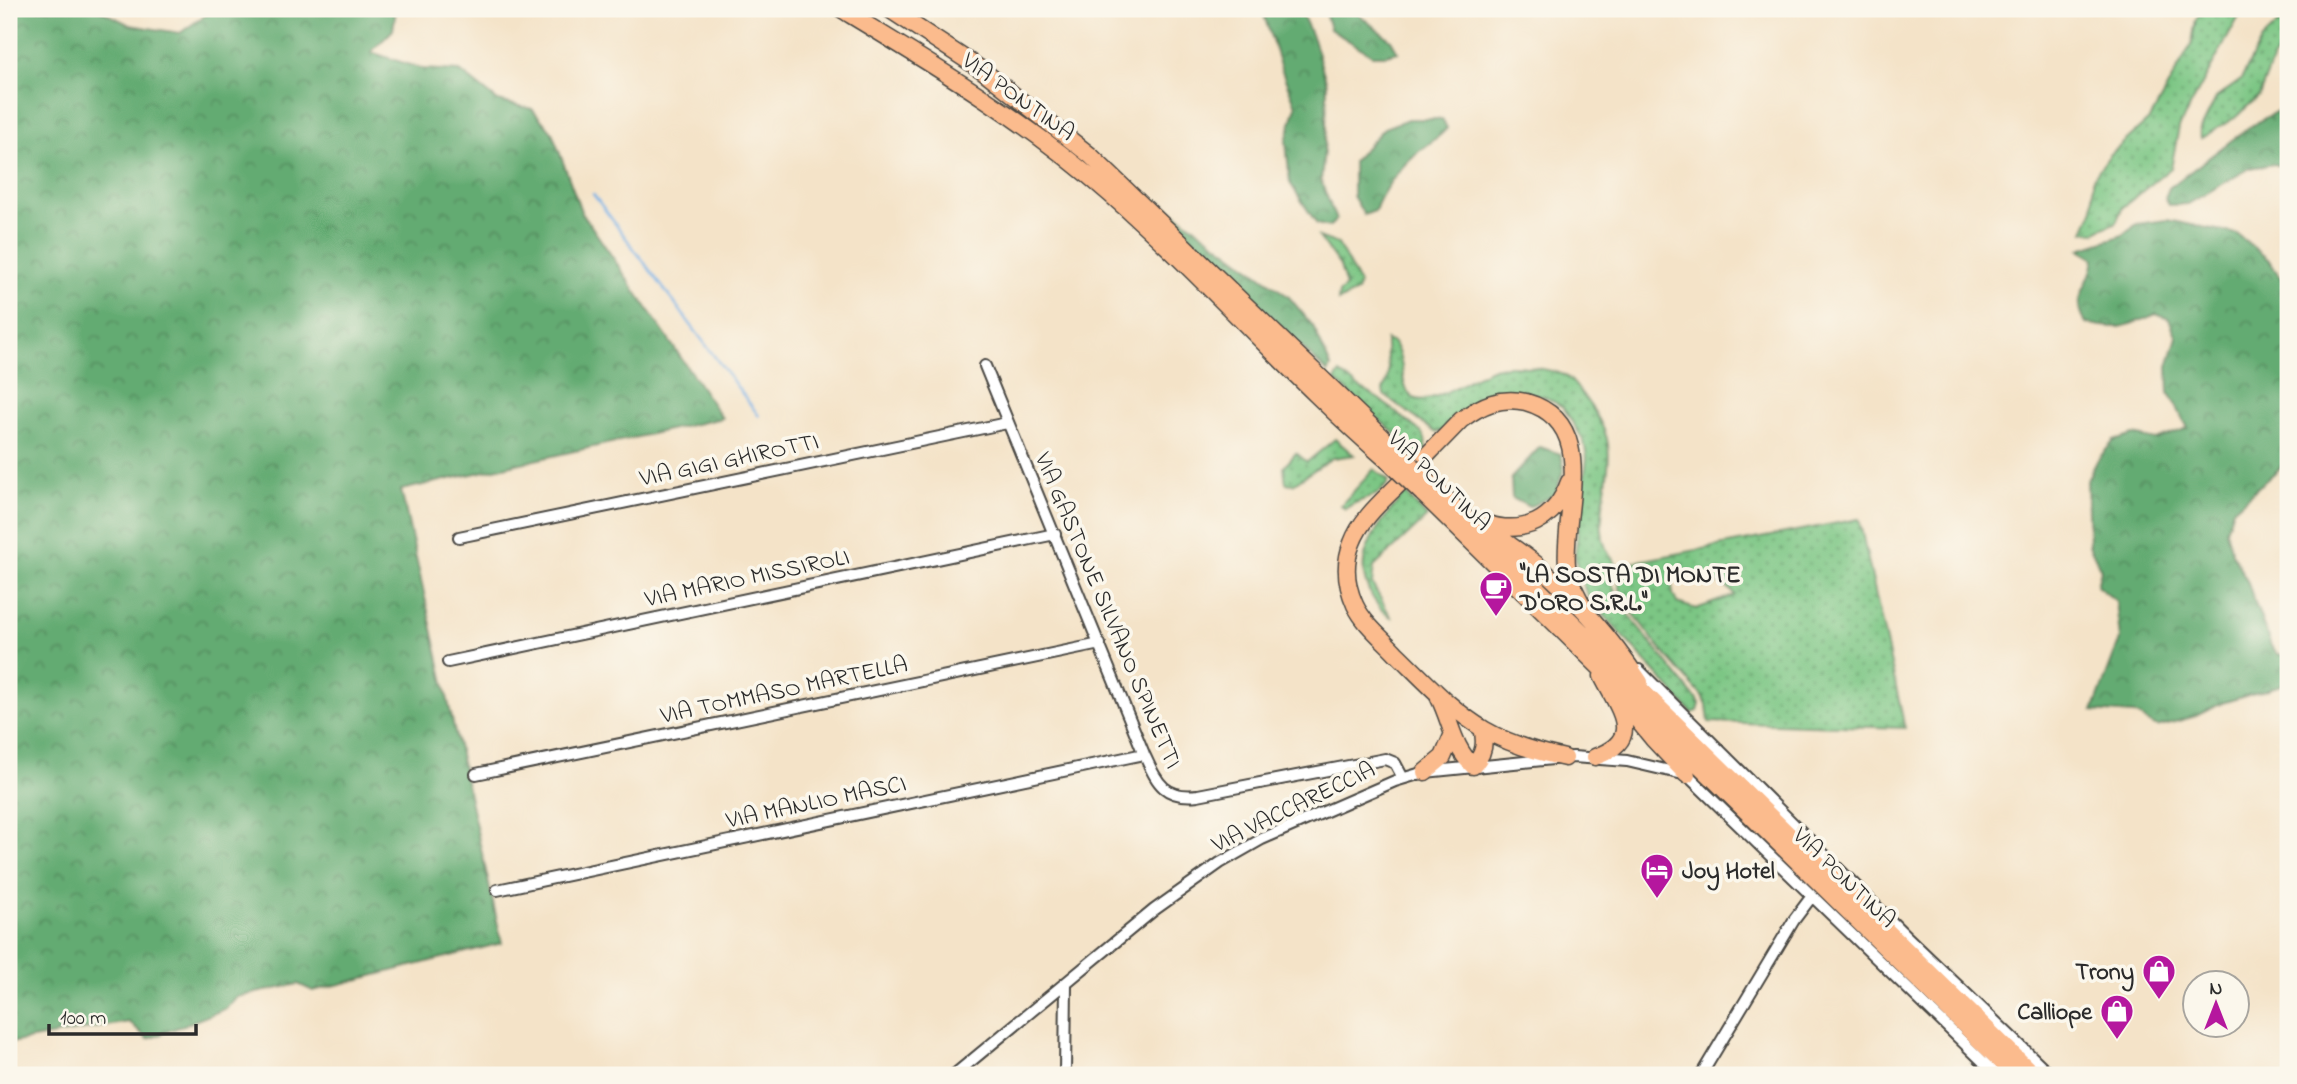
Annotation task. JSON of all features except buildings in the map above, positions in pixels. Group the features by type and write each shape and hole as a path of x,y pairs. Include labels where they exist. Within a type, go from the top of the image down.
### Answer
{"highway":[{"name":"VIA PONTINA","path":"841,9 942,69 1057,149 1112,196 1392,455"},
{"name":"VIA PONTINA","path":"889,9 982,70 1091,156 1392,455 2034,1075"},
{"path":"1565,758 1520,746 1482,728 1438,695 1358,611 1349,587 1347,566 1351,547 1358,530 1372,511 1461,420 1491,402 1520,401 1548,413 1565,433 1571,451 1574,470 1567,564 1573,586 1585,610"},
{"path":"1477,521 1511,528 1541,520 1558,506 1574,470"},
{"name":"VIA PONTINA","path":"1426,488 1596,665 2015,1075"},
{"path":"1426,488 1536,564 1585,610 1616,645 1657,708"},
{"path":"1595,757 1619,745 1625,731 1623,717 1596,665"},
{"path":"1596,665 1639,722 1687,775"},
{"path":"1438,695 1450,719 1452,736 1461,753 1473,766 1484,749 1482,728"},
{"path":"1424,772 1443,757 1452,736"}],"street":[{"name":"VIA GASTONE SILVANO SPINETTI","path":"985,366 1144,754 1160,785 1183,796 1198,795 1385,759 1396,764 1403,778"},
{"name":"VIA GIGI GHIROTTI","path":"459,537 1007,423"},
{"name":"VIA MARIO MISSIROLI","path":"448,662 1055,534"},
{"name":"VIA TOMMASO MARTELLA","path":"477,774 1100,644"},
{"name":"VIA PONTINA","path":"1616,645 1657,691 2051,1075"},
{"name":"VIA MANLIO MASCI","path":"497,890 1144,754"},
{"name":"VIA VACCARECCIA","path":"954,1075 1154,910 1220,863 1262,839 1403,778 1424,772 1473,766 1595,757 1643,764 1687,775"},
{"name":"VIA PONTINA","path":"1687,775 1997,1075"},
{"path":"1701,1075 1794,920 1812,896"},
{"path":"1065,1075 1066,983"}],"green space":[{"path":"9,9 98,9 130,25 180,33 214,9 396,9 393,30 371,52 422,69 460,71 498,101 532,109 552,132 581,211 722,418 401,490 502,943 313,991 298,984 237,997 225,1009 148,1039 129,1022 9,1043"},
{"path":"1262,9 1300,9 1327,84 1321,181 1336,220 1329,227 1317,224 1290,183 1286,141 1296,106"},
{"path":"1324,9 1357,9 1359,15 1391,40 1398,52 1372,55 1330,29"},
{"path":"2204,9 2243,9 2179,127 2171,168 2123,207 2116,222 2094,233 2084,231 2093,211 2093,178 2110,155 2150,119 2192,43 2196,19"},
{"path":"2288,14 2288,35 2273,59 2259,96 2236,117 2201,138 2200,131 2216,98 2241,80 2261,40"},
{"path":"2288,105 2288,169 2274,164 2250,168 2188,204 2169,205 2165,198 2169,188 2249,127"},
{"path":"1408,119 1442,119 1447,128 1405,165 1392,180 1375,211 1364,215 1353,196 1353,161 1384,128"},
{"path":"1162,203 1289,297 1313,326 1331,367 1328,373 1166,213"},
{"path":"2167,220 2237,234 2269,260 2288,289 2288,461 2233,509 2226,530 2232,553 2247,581 2271,646 2278,654 2288,656 2288,683 2157,727 2134,714 2093,711 2120,639 2116,601 2097,586 2101,570 2089,545 2087,480 2098,459 2114,441 2134,435 2156,440 2188,428 2169,393 2168,366 2177,337 2169,319 2156,314 2122,326 2107,327 2086,323 2080,305 2094,258 2080,249 2123,235 2137,224"},
{"path":"1319,237 1338,244 1359,283 1357,292 1338,301 1339,293 1346,287 1340,266"},
{"path":"1386,340 1394,343 1398,352 1408,393 1419,400 1440,395 1486,371 1504,366 1556,372 1575,385 1596,414 1607,439 1609,454 1602,535 1606,550 1615,562 1612,584 1620,604 1700,704 1698,711 1692,713 1591,601 1583,584 1575,555 1587,458 1584,441 1563,407 1545,397 1526,392 1495,395 1443,432 1435,432 1384,395 1388,372"},
{"path":"1340,373 1421,432 1426,445 1422,458 1335,380"},
{"path":"1335,439 1354,455 1332,458 1293,484 1286,483 1284,467 1296,453 1307,462"},
{"path":"1540,447 1561,454 1564,468 1555,495 1529,507 1512,498 1511,478"},
{"path":"1374,469 1389,481 1379,492 1345,509 1341,505"},
{"path":"1405,493 1427,517 1374,567 1372,584 1391,617 1381,609 1366,583 1365,555 1377,529"},
{"path":"1859,519 1905,728 1709,722 1707,705 1701,695 1627,605 1619,586 1618,565","holes":["1676,568 1717,582 1735,595 1696,609 1677,603 1670,572"]}],"waterway":[{"path":"593,194 759,416"}],"place":[{"name":"\"LA SOSTA DI MONTE D'ORO S.R.L.\"","path":"1496,618"},
{"name":"Joy Hotel","path":"1657,900"},
{"name":"Trony","path":"2159,1001"},
{"name":"Calliope","path":"2117,1041"}]}
